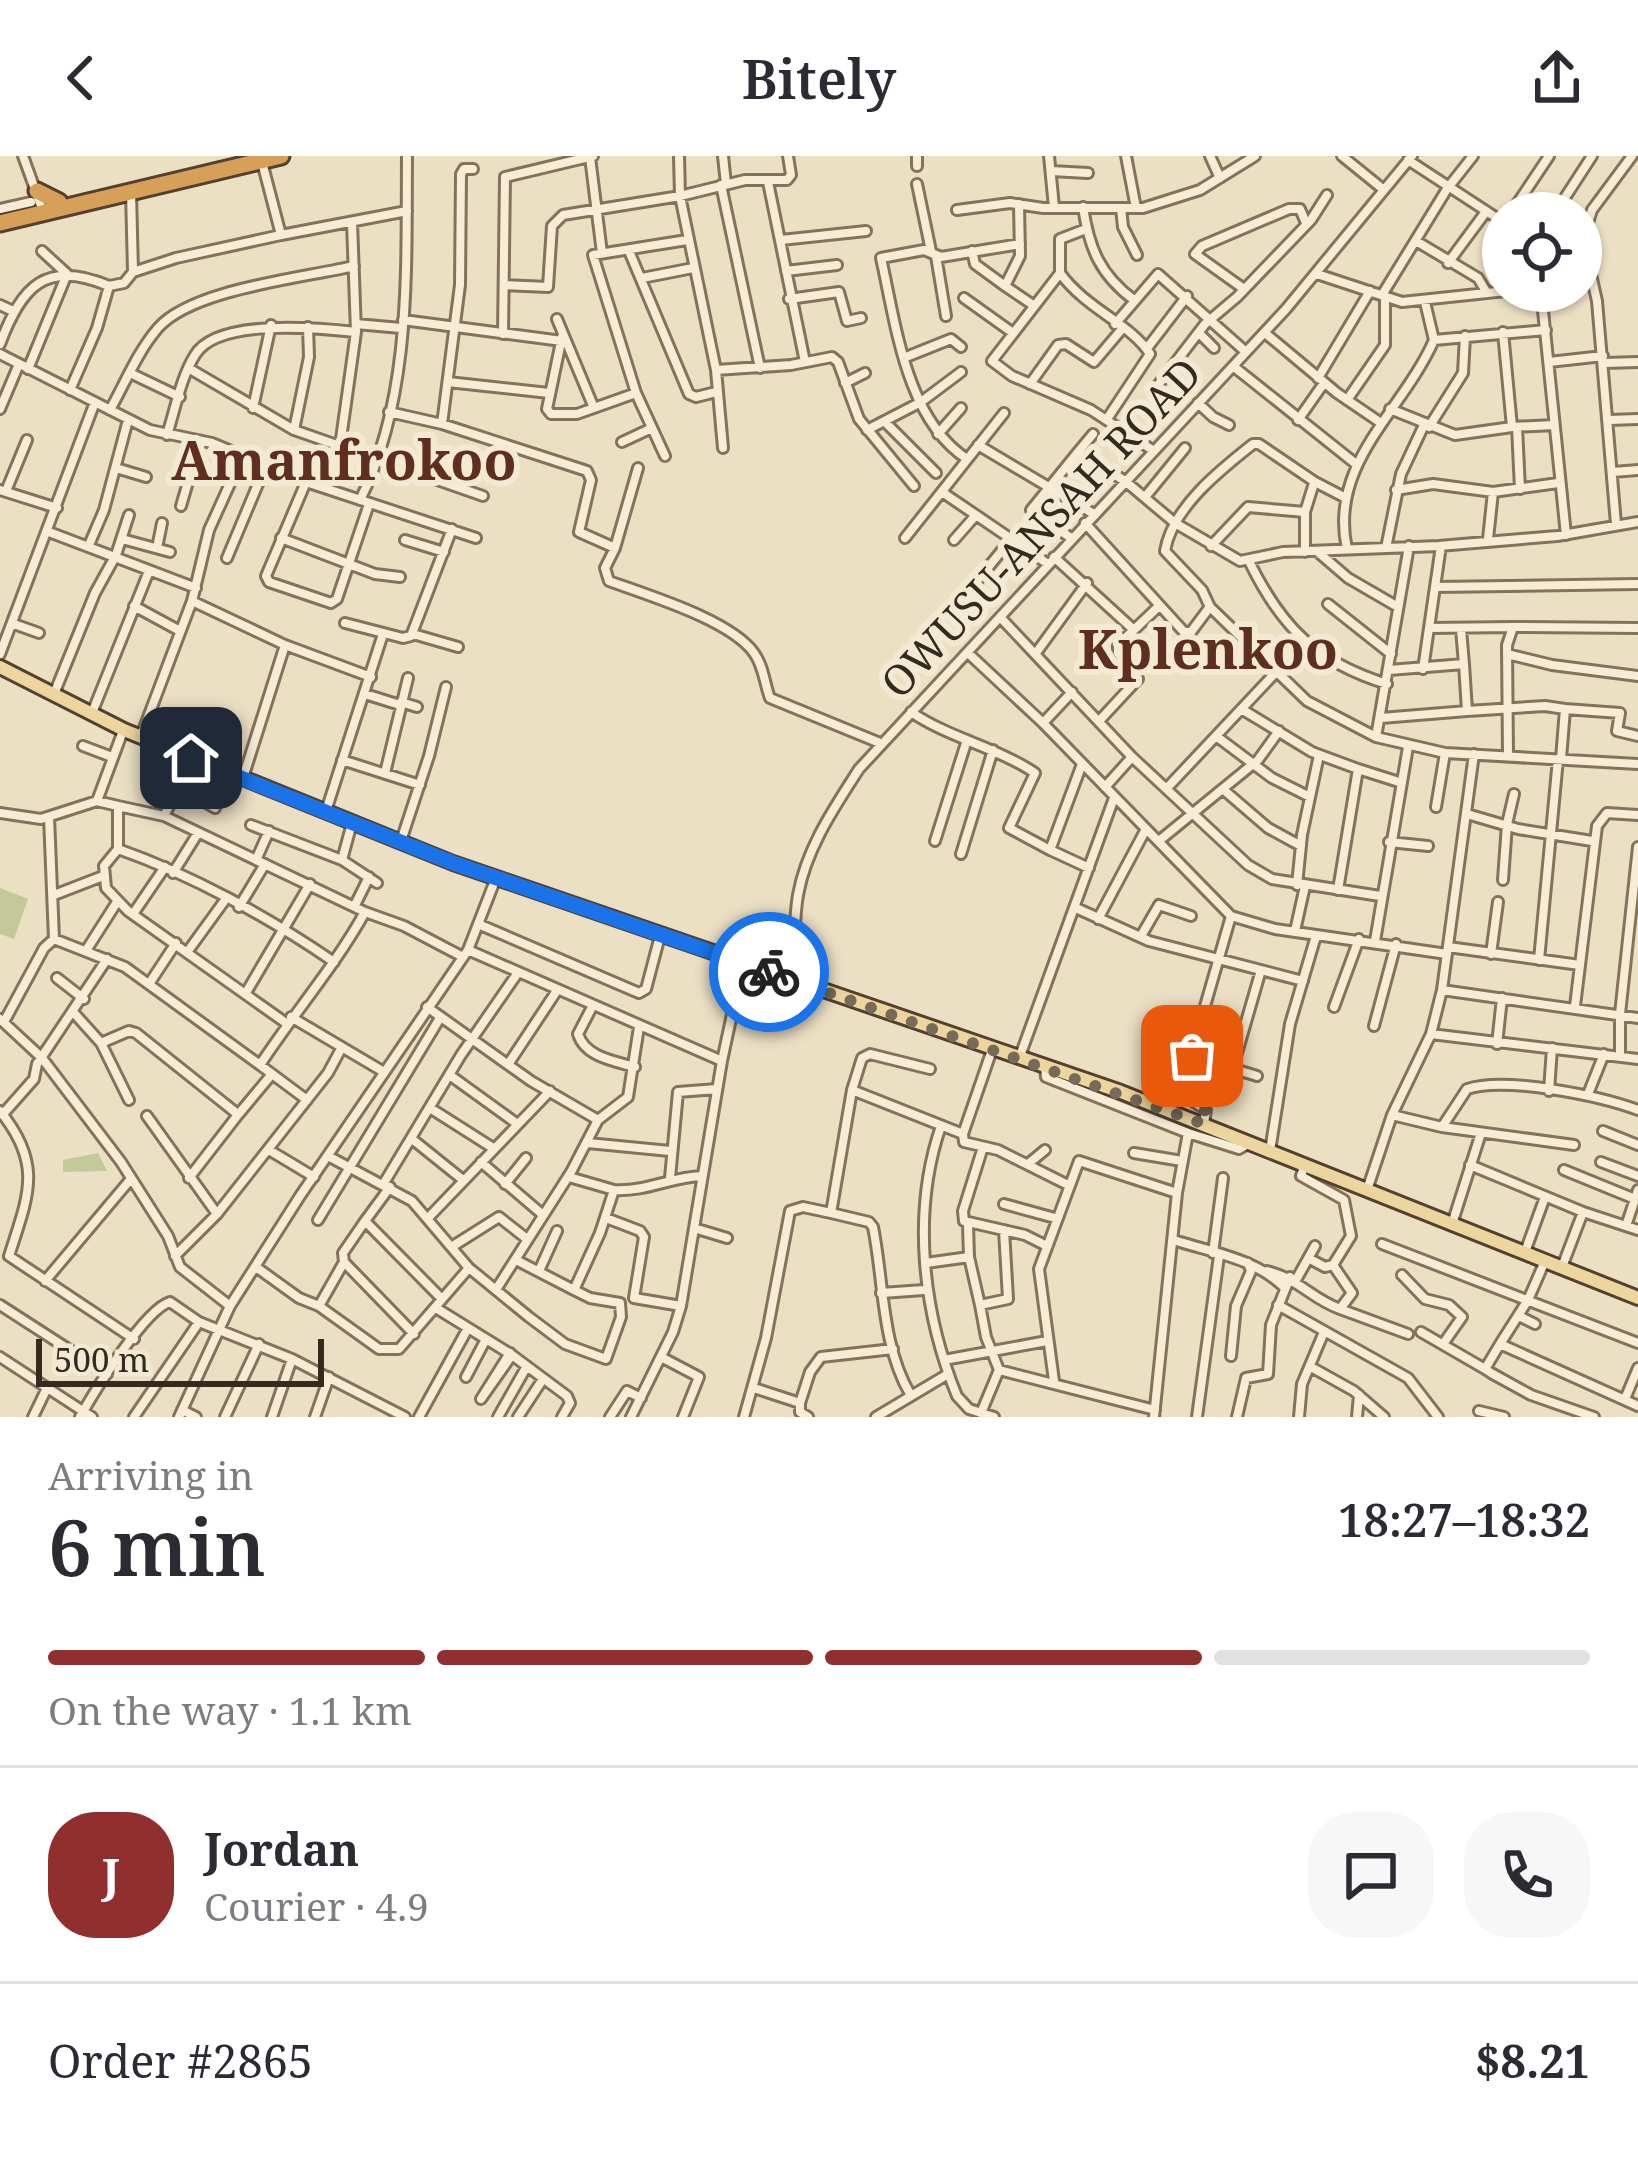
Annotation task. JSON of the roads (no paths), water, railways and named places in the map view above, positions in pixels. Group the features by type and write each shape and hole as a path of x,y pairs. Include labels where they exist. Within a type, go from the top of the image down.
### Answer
{"highway":[{"path":"140,187 227,159 280,156"},
{"path":"0,218 39,203 140,187 257,158"}],"main road":[{"path":"0,667 124,730 496,878 1020,1056 1204,1124 1638,1298"}],"street":[{"path":"23,156 39,203"},
{"path":"306,482 266,575 269,582 335,602 351,564 389,412 402,324 407,156"},
{"path":"503,334 505,176 591,156 602,253"},
{"path":"679,156 680,196 716,370 723,448"},
{"path":"723,156 723,184 760,368"},
{"path":"505,285 548,287 554,221 563,215 598,212 723,184 790,178 788,156"},
{"path":"1049,156 1054,207"},
{"path":"1126,156 1136,208"},
{"path":"1210,156 1220,178"},
{"path":"958,211 1019,204 1136,208 1175,199 1255,156"},
{"path":"1342,156 1384,190"},
{"path":"1347,400 1385,345 1383,296 1473,156"},
{"path":"1525,192 1549,156"},
{"path":"1569,192 1592,156"},
{"path":"1602,198 1632,156"},
{"path":"257,158 281,235"},
{"path":"1410,158 1482,212"},
{"name":"OWUSU-ANSAH ROAD","path":"791,979 798,889 809,856 845,790 880,743 1264,333 1410,158"},
{"path":"442,424 456,328 461,174 464,169 473,170"},
{"path":"1051,171 1088,173"},
{"path":"768,182 805,362"},
{"path":"917,184 946,316"},
{"path":"133,272 140,187"},
{"path":"1155,389 1198,333 1306,223 1327,195"},
{"path":"1005,286 1020,256 1019,204"},
{"path":"1083,207 1086,229 1106,275 1134,300"},
{"path":"1121,208 1123,227 1137,255"},
{"path":"1244,289 1196,254 1202,245 1289,208 1300,209 1306,223"},
{"path":"42,251 67,274 110,286 124,283 133,272 176,258 407,211"},
{"path":"1448,263 1482,218"},
{"path":"340,446 356,328 352,222"},
{"path":"1086,229 1060,239 1060,273 993,363 1107,419 1154,451"},
{"path":"781,240 866,231"},
{"path":"665,456 636,393 592,259 595,253 688,240"},
{"path":"1416,242 1482,281"},
{"path":"967,459 938,434 921,402 881,258 1020,244"},
{"path":"629,250 689,394 717,392"},
{"path":"973,251 975,263 1033,305"},
{"path":"786,271 837,265"},
{"path":"110,410 159,326 194,303 354,266"},
{"path":"641,278 693,268"},
{"path":"1060,273 1082,299 1148,348"},
{"path":"0,344 13,311 29,288 67,274"},
{"path":"0,409 67,274"},
{"path":"1030,384 1058,345 1066,344 1094,362 1134,300 1158,274 1246,352"},
{"path":"1317,274 1402,302 1482,294"},
{"path":"70,390 110,286"},
{"path":"1298,420 1370,291"},
{"path":"789,299 839,292 847,321 861,318"},
{"path":"1107,419 1149,361 1148,348 1186,296"},
{"path":"964,298 1013,333"},
{"path":"1347,549 1344,497 1356,464 1434,340 1425,302"},
{"path":"0,305 13,311"},
{"path":"1544,312 1566,535"},
{"path":"1598,312 1616,524"},
{"path":"557,319 594,408"},
{"path":"167,435 197,351 208,342 271,325 356,328 402,324 562,339"},
{"path":"253,408 271,325"},
{"path":"294,430 308,358 308,327"},
{"path":"1434,340 1547,330"},
{"path":"1503,332 1520,489"},
{"path":"1198,333 1214,348"},
{"path":"1264,333 1382,423"},
{"path":"1386,548 1396,490 1427,426 1462,373 1465,336"},
{"path":"562,339 549,393 551,414 577,414 636,393"},
{"path":"906,357 951,339 961,347"},
{"path":"0,354 128,420 243,455 306,482 476,538"},
{"path":"716,370 832,357 867,430 914,486"},
{"path":"1549,362 1638,362"},
{"path":"1233,366 1356,464"},
{"path":"190,369 294,430 483,496"},
{"path":"867,430 921,402 961,372"},
{"path":"130,373 180,397"},
{"path":"845,382 865,373"},
{"path":"448,382 549,393"},
{"path":"0,654 95,402"},
{"path":"1198,403 1229,425"},
{"path":"938,434 961,408"},
{"path":"1390,409 1458,436 1554,425"},
{"path":"389,412 442,424 586,471 591,480 579,532 615,548"},
{"path":"905,538 1004,413"},
{"path":"1609,420 1638,419"},
{"path":"89,545 128,420"},
{"path":"885,422 937,473"},
{"path":"622,442 652,428"},
{"path":"1071,538 1032,511 1093,434"},
{"path":"27,440 3,491 57,508"},
{"path":"181,506 200,441"},
{"path":"1344,497 1253,444 1211,480 1174,524 1165,551 1202,590 1210,607 1315,706 1376,737 1445,753 1638,764"},
{"path":"978,445 1094,514"},
{"path":"1145,497 1185,448"},
{"path":"1078,452 1125,481 1174,524 1236,560 1273,553 1566,535 1638,523"},
{"path":"141,736 192,601 209,530 243,455"},
{"path":"227,558 266,465"},
{"path":"638,467 605,578 701,618 740,640 764,671 770,698 880,743"},
{"path":"116,468 146,477"},
{"path":"1613,472 1638,470"},
{"path":"1305,552 1305,512 1315,482"},
{"path":"1396,490 1432,484 1493,492 1558,483"},
{"path":"942,492 1087,584 1134,630"},
{"path":"1488,539 1493,492"},
{"path":"1210,546 1248,507 1305,512"},
{"path":"54,694 129,515"},
{"path":"954,540 976,515"},
{"path":"157,548 162,523"},
{"path":"1085,524 1188,633 1210,607"},
{"path":"412,634 452,529"},
{"path":"49,532 196,588"},
{"path":"281,538 400,577"},
{"path":"951,614 1012,538"},
{"path":"122,539 170,552"},
{"path":"406,540 444,552"},
{"path":"1376,737 1409,546"},
{"path":"1423,669 1441,546"},
{"path":"1318,552 1348,578 1398,607"},
{"path":"1249,561 1276,612 1300,637 1338,666 1387,684"},
{"path":"91,714 149,571"},
{"path":"1036,653 1087,584"},
{"path":"1435,587 1638,584"},
{"path":"192,601 284,644 371,677"},
{"path":"1328,604 1391,654"},
{"path":"134,606 180,631"},
{"path":"1100,720 1138,679 1117,649 1160,606"},
{"path":"1000,617 1132,757 1248,865 1272,879 1380,896"},
{"path":"344,623 458,646"},
{"path":"14,624 39,633"},
{"path":"1508,627 1508,755"},
{"path":"1429,628 1638,628"},
{"path":"1461,629 1467,711"},
{"path":"326,811 383,634"},
{"path":"1167,788 1243,710 1300,637"},
{"path":"243,778 284,644"},
{"path":"1507,649 1638,676"},
{"path":"968,653 1231,916 1316,936 1580,965"},
{"path":"1389,670 1463,664"},
{"path":"385,773 408,678"},
{"path":"401,841 446,687"},
{"path":"1043,724 1072,692"},
{"path":"365,694 417,707"},
{"path":"1381,718 1508,707 1564,709 1619,713 1617,731 1638,736"},
{"path":"1539,960 1564,709"},
{"path":"1243,710 1318,755 1399,782"},
{"path":"911,712 931,726 993,750 1035,773 1009,828 1089,868"},
{"path":"97,801 124,730"},
{"path":"1160,840 1225,791 1279,731"},
{"path":"1216,736 1272,778 1310,797"},
{"path":"935,841 967,740"},
{"path":"83,746 112,758"},
{"path":"1375,940 1408,747"},
{"path":"961,854 993,750"},
{"path":"1436,807 1445,753"},
{"path":"1366,1190 1392,1115 1431,1034 1442,990 1474,754"},
{"path":"1295,932 1300,846 1318,755"},
{"path":"1105,787 1132,757"},
{"path":"342,760 420,784"},
{"path":"1050,850 1082,764"},
{"path":"1338,890 1358,770"},
{"path":"164,816 176,793 184,790 215,808"},
{"path":"1225,791 1268,828 1300,846"},
{"path":"1503,880 1514,794"},
{"path":"1020,1056 1114,798"},
{"path":"0,813 41,820 97,801 164,816 365,912 722,1061"},
{"path":"118,806 118,849 104,866 103,876 116,902 289,1020 384,1072"},
{"path":"1576,1006 1592,842 1605,813 1638,815"},
{"path":"1468,814 1592,842"},
{"path":"49,817 54,939 2,1020 42,1058 168,1236 186,1274 230,1306"},
{"path":"342,860 352,822"},
{"path":"251,825 342,860 373,880 355,905"},
{"path":"1098,919 1146,829"},
{"path":"239,907 261,862 269,831"},
{"path":"133,914 198,833"},
{"path":"1389,842 1429,846"},
{"path":"1620,1057 1620,1014 1638,847"},
{"path":"118,849 285,929 334,962"},
{"path":"54,895 103,876"},
{"path":"196,1417 181,1414 230,1306 465,954 496,878"},
{"path":"246,991 310,884"},
{"path":"188,951 225,900"},
{"path":"87,950 116,902"},
{"path":"1491,954 1498,902"},
{"path":"1141,936 1159,904 1191,916"},
{"path":"1076,908 1141,936 1303,981"},
{"path":"260,1065 365,912"},
{"path":"1204,1124 1206,1111 1180,1095 1231,916"},
{"path":"478,924 639,993 646,989 660,936"},
{"path":"1270,1152 1283,1060 1316,936"},
{"path":"54,939 107,959 149,984 307,1100"},
{"path":"1334,1007 1359,939"},
{"path":"149,984 176,943"},
{"path":"1374,1026 1396,944"},
{"path":"9,1256 31,1175 19,1137 2,1112 34,1079 42,1058 107,959"},
{"path":"1626,960 1638,960"},
{"path":"631,1417 681,1306 743,963"},
{"path":"1233,1067 1261,970"},
{"path":"319,1306 344,1262 343,1253 517,974"},
{"path":"57,978 84,999"},
{"path":"1442,990 1638,1018"},
{"path":"509,1064 556,992"},
{"path":"1497,1044 1502,998"},
{"path":"428,1007 598,1120"},
{"path":"592,1007 578,1034 583,1046 635,1067"},
{"path":"74,1013 101,1043 129,1100"},
{"path":"318,1220 440,1018"},
{"path":"497,1288 588,1144 598,1120 628,1097 639,1027"},
{"path":"101,1043 129,1031 136,1033 204,1084 236,1116"},
{"path":"1431,1034 1638,1059"},
{"path":"175,1256 217,1214 307,1100 342,1047"},
{"path":"993,1047 964,1142 1028,1164 1067,1186"},
{"path":"1549,1091 1552,1048"},
{"path":"1588,1094 1604,1054"},
{"path":"831,1213 852,1090 866,1055 930,1069"},
{"path":"1192,1056 1257,1076"},
{"path":"1044,1066 1046,1077 1187,1132 1239,1149 1249,1143"},
{"path":"189,1178 272,1074"},
{"path":"451,1076 517,1124"},
{"path":"1442,1127 1456,1102 1472,1087 1488,1084 1588,1094 1638,1110"},
{"path":"670,1178 678,1092 717,1089"},
{"path":"852,1090 963,1134"},
{"path":"429,1216 550,1091"},
{"path":"430,1108 493,1148"},
{"path":"1392,1115 1442,1127 1574,1145"},
{"path":"147,1116 217,1214"},
{"path":"941,1126 929,1183 925,1290 957,1396 968,1413 994,1417"},
{"path":"1603,1131 1638,1145"},
{"path":"999,1370 1155,1413 1187,1132"},
{"path":"1452,1226 1480,1133"},
{"path":"412,1139 463,1180"},
{"path":"588,1144 670,1151"},
{"path":"981,1413 999,1370 980,1305 963,1211 982,1147"},
{"path":"268,1150 314,1177"},
{"path":"1028,1164 1045,1150"},
{"path":"1133,1153 1182,1161"},
{"path":"328,1156 387,1185 429,1216 469,1268 565,1344 606,1359 621,1317 620,1303 590,1298 516,1260"},
{"path":"506,1184 526,1157"},
{"path":"1054,1382 1039,1271 1078,1161 1177,1193"},
{"path":"481,1162 543,1215"},
{"path":"1601,1162 1638,1176"},
{"path":"1470,1165 1638,1230"},
{"path":"1304,1167 1301,1176 1344,1200 1351,1236 1334,1265 1324,1267 1310,1259"},
{"path":"1564,1170 1636,1194 1626,1226"},
{"path":"568,1177 614,1190 654,1188 670,1178 702,1177"},
{"path":"1197,1417 1223,1178"},
{"path":"45,1281 130,1180"},
{"path":"574,1290 614,1190"},
{"path":"1525,1252 1545,1197"},
{"path":"1004,1204 1055,1218"},
{"path":"744,1417 785,1250 790,1211 803,1208 869,1222 873,1227 893,1349 910,1394"},
{"path":"1562,1267 1583,1212"},
{"path":"454,1246 499,1217 527,1239"},
{"path":"607,1217 644,1237 634,1298 681,1306"},
{"path":"365,1221 439,1303 568,1398 562,1417"},
{"path":"968,1225 1026,1235 1045,1245"},
{"path":"694,1228 727,1238"},
{"path":"980,1305 1008,1299 1004,1230"},
{"path":"539,1271 557,1231"},
{"path":"1174,1240 1293,1279 1319,1300 1408,1334"},
{"path":"1382,1244 1638,1343"},
{"path":"1237,1417 1246,1378 1268,1374 1271,1325 1278,1305 1315,1246"},
{"path":"0,1249 134,1339"},
{"path":"926,1263 970,1257"},
{"path":"1485,1369 1528,1300 1545,1261"},
{"path":"344,1262 414,1335"},
{"path":"1231,1356 1236,1306 1251,1271 1248,1262"},
{"path":"1334,1265 1352,1293 1340,1309"},
{"path":"256,1267 379,1349 399,1349 469,1268"},
{"path":"1268,1271 1285,1288"},
{"path":"1402,1275 1425,1299 1449,1305 1462,1316 1443,1343"},
{"path":"881,1293 925,1290"},
{"path":"0,1358 85,1415 107,1374 165,1302 405,1417"},
{"path":"0,1305 107,1374"},
{"path":"1278,1305 1408,1378 1438,1417"},
{"path":"1519,1316 1535,1324"},
{"path":"134,1417 199,1322"},
{"path":"418,1417 468,1328"},
{"path":"1299,1417 1302,1384 1324,1332"},
{"path":"1421,1332 1531,1395 1594,1417"},
{"path":"466,1377 486,1340"},
{"path":"1502,1340 1638,1406"},
{"path":"944,1360 1047,1341"},
{"path":"225,1417 259,1344"},
{"path":"754,1388 802,1412 818,1358 893,1349"},
{"path":"492,1382 511,1354"},
{"path":"661,1358 699,1377 682,1417"},
{"path":"272,1417 292,1359"},
{"path":"498,1417 527,1366"},
{"path":"1311,1366 1359,1395 1384,1417"},
{"path":"1624,1400 1638,1368"},
{"path":"876,1417 948,1374"},
{"path":"315,1417 329,1377"},
{"path":"518,1417 543,1379"},
{"path":"33,1417 46,1388"},
{"path":"610,1417 626,1391 641,1398"},
{"path":"1357,1417 1359,1395"},
{"path":"1479,1411 1504,1417"}],"district":[{"name":"Amanfrokoo","path":"344,461"},
{"name":"Kplenkoo","path":"1208,650"}]}
